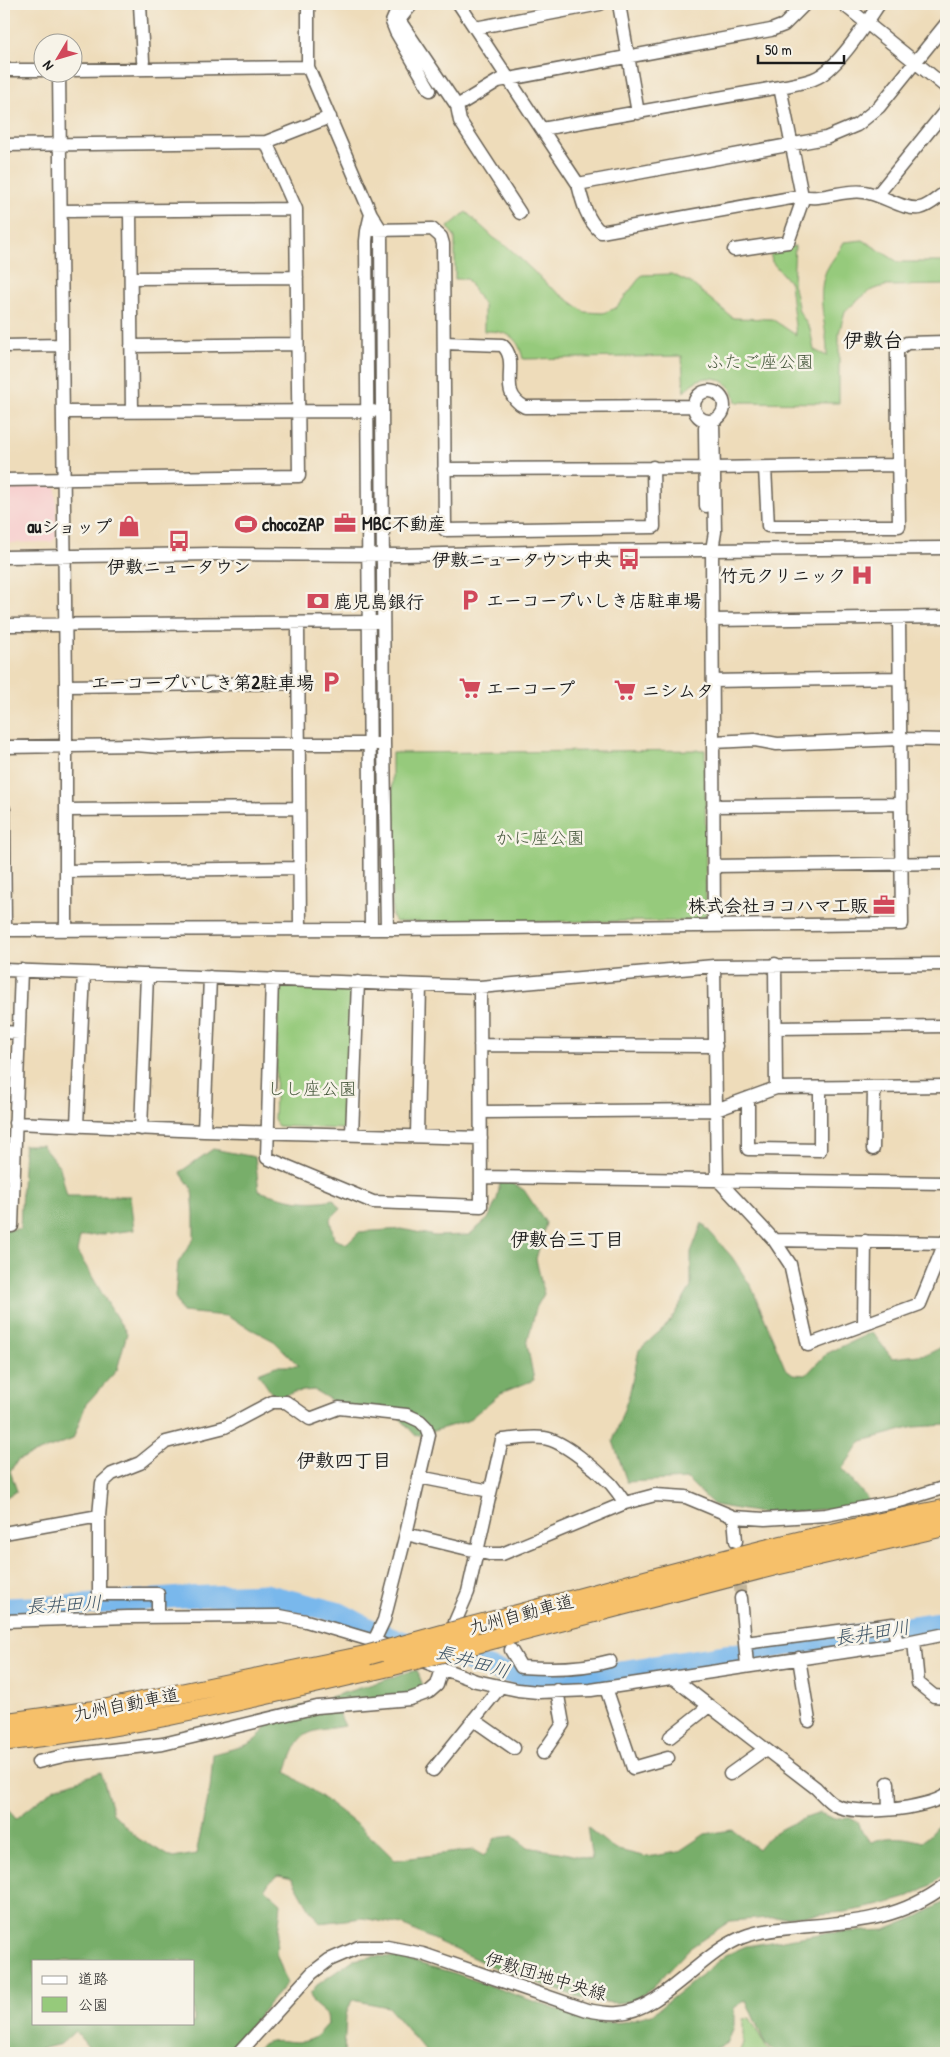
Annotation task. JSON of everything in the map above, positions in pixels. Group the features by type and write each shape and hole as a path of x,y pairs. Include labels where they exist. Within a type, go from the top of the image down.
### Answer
{"highway":[{"name":"九州自動車道","path":"4,1724 105,1710 373,1644 463,1625 946,1508"},
{"name":"九州自動車道","path":"4,1741 111,1726 191,1712 391,1666 773,1566 946,1526"}],"street":[{"path":"140,4 143,61"},
{"path":"308,4 308,67 371,214 381,230 387,929"},
{"path":"397,18 402,4"},
{"path":"412,4 392,22 430,90"},
{"path":"459,4 578,184 583,204 595,228 601,232 802,196 809,198 850,191 878,194 912,208 921,208 946,192"},
{"path":"475,28 600,4"},
{"path":"619,4 638,113"},
{"path":"457,106 498,81 771,30 784,25 805,4"},
{"path":"843,4 946,87"},
{"path":"542,129 780,87 818,77 830,68 879,4"},
{"path":"397,18 457,106 460,121 520,213"},
{"path":"578,184 826,138 857,125 879,106 946,24"},
{"path":"82,70 308,67"},
{"path":"4,70 32,70"},
{"path":"59,82 66,686 66,930"},
{"path":"734,250 788,242 802,202 780,87"},
{"path":"878,194 946,110"},
{"path":"4,145 266,142 330,117"},
{"path":"4,480 299,476 296,209 266,142"},
{"path":"61,211 296,209"},
{"path":"130,211 132,412"},
{"path":"371,214 366,231 371,929"},
{"path":"366,231 432,230 441,237 443,244 445,530 654,527 653,467"},
{"path":"131,278 297,277"},
{"path":"765,468 768,526 899,526 898,349 908,343 946,342"},
{"path":"444,343 502,345 510,354 510,393 514,400 525,407 694,406"},
{"path":"131,346 297,344"},
{"path":"4,346 62,345"},
{"path":"712,391 717,393 724,402 724,407 721,417 709,421 697,416 694,406 695,400 702,392 712,391"},
{"path":"63,412 383,411"},
{"path":"709,421 710,468 707,533 712,550 714,925"},
{"path":"444,468 765,468 898,465"},
{"path":"4,557 384,555 946,548"},
{"path":"712,620 946,617"},
{"path":"4,809 4,930 387,929 902,924 899,618"},
{"path":"4,625 384,622"},
{"path":"298,624 300,929"},
{"path":"713,681 899,678"},
{"path":"66,686 299,683"},
{"path":"713,742 755,740 777,744 900,739 946,740"},
{"path":"4,747 136,745 160,747 384,743"},
{"path":"713,806 900,804"},
{"path":"66,810 299,808"},
{"path":"714,866 946,863"},
{"path":"66,871 300,868"},
{"path":"775,964 776,1088"},
{"path":"4,970 480,987 714,966 946,964"},
{"path":"714,966 717,1179 774,1240 790,1264 808,1345 920,1304 946,1241 774,1240"},
{"path":"4,1226 12,1226 9,1159 15,1123 10,1093 19,1033 21,970"},
{"path":"77,1126 84,973"},
{"path":"141,1129 147,975"},
{"path":"204,1131 210,977"},
{"path":"272,979 267,1158 373,1202 481,1206 480,987"},
{"path":"352,1134 358,982"},
{"path":"417,1136 420,985"},
{"path":"776,1028 946,1026"},
{"path":"4,1032 19,1033"},
{"path":"480,1046 716,1046"},
{"path":"481,1112 716,1110 776,1088 946,1086"},
{"path":"748,1098 748,1149 820,1150 820,1088"},
{"path":"873,1149 874,1088"},
{"path":"15,1123 141,1129 481,1138"},
{"path":"481,1177 946,1182"},
{"path":"864,1324 865,1240"},
{"path":"158,1617 158,1594 99,1594 99,1516 102,1482 112,1474 140,1463 166,1442 225,1427 272,1402 286,1402 310,1419 339,1408 408,1415 426,1427 428,1435 406,1534 384,1620 373,1644"},
{"path":"463,1625 468,1592 502,1440 542,1438 563,1446 599,1474 612,1486 625,1503"},
{"path":"419,1477 490,1490"},
{"path":"406,1534 489,1554 502,1554 625,1503 654,1495 686,1497 734,1517 765,1519 826,1515 903,1500 946,1487"},
{"path":"4,1533 99,1516"},
{"path":"734,1517 736,1541"},
{"path":"741,1598 747,1665"},
{"path":"4,1621 280,1616 306,1621 476,1681 518,1690 606,1688 747,1665 897,1644 946,1634"},
{"path":"745,1644 892,1624 897,1644"},
{"path":"914,1641 918,1683 934,1696 946,1697"},
{"path":"511,1650 521,1667 518,1690"},
{"path":"799,1658 809,1721"},
{"path":"521,1667 548,1668 599,1664 610,1661"},
{"path":"38,1762 67,1755 163,1744 317,1707 410,1699 429,1692 438,1685 442,1669"},
{"path":"673,1678 816,1788 833,1804 864,1811 935,1802 946,1795"},
{"path":"433,1770 500,1687"},
{"path":"606,1688 633,1768 668,1758"},
{"path":"543,1754 563,1724 557,1690"},
{"path":"670,1737 709,1706"},
{"path":"474,1720 514,1748"},
{"path":"730,1774 765,1749"},
{"path":"888,1783 889,1809"},
{"name":"伊敷団地中央線","path":"239,2053 312,1973 329,1960 359,1947 387,1947 423,1954 588,2010 618,2014 644,2006 714,1954 744,1936 779,1929 877,1918 927,1898 946,1885"}],"shaded area":[{"path":"53,484 56,489 56,537 52,542 4,543 4,485"}],"green space":[{"name":"ふたご座公園","path":"466,212 494,238 509,248 550,287 585,312 603,313 616,308 642,275 671,274 691,283 733,318 772,319 796,335 790,283 772,262 770,252 773,249 795,246 793,283 799,311 810,329 814,350 827,356 822,302 823,281 828,267 844,242 863,240 898,262 946,262 946,285 885,286 868,292 845,311 839,333 839,403 736,402 728,386 714,378 698,380 684,392 682,356 523,359 518,344 510,336 499,332 484,331 484,306 467,279 455,279 455,238 448,227"},
{"path":"377,427 378,526 374,526 370,430"},
{"name":"かに座公園","path":"705,750 706,913 701,921 396,922 392,916 392,753"},
{"name":"しし座公園","path":"283,987 348,989 352,994 348,1124 342,1129 278,1126 274,1120 279,991"},
{"path":"24,1145 42,1145 60,1167 67,1196 130,1196 134,1230 80,1237 77,1252 127,1333 117,1370 86,1404 73,1439 18,1460 10,1471 17,1491 4,1498 4,1229 20,1229"},
{"path":"213,1149 255,1157 259,1191 305,1201 333,1199 340,1209 330,1219 334,1239 347,1244 359,1232 402,1229 435,1236 469,1235 488,1219 497,1199 501,1177 524,1190 546,1223 536,1259 544,1294 536,1308 527,1344 534,1380 501,1393 467,1421 416,1436 397,1415 341,1406 314,1390 294,1392 276,1400 258,1373 276,1366 299,1366 274,1341 226,1316 182,1312 175,1297 178,1263 194,1238 192,1189 180,1172"},
{"path":"702,1223 732,1257 752,1288 785,1368 793,1374 806,1375 826,1354 872,1332 892,1358 928,1354 946,1345 946,1425 914,1427 862,1441 842,1469 873,1505 767,1514 714,1505 687,1479 627,1482 613,1441 629,1395 639,1350 668,1324 691,1287 691,1252"},
{"path":"417,1670 426,1694 337,1710 345,1726 311,1732 305,1736 300,1740 286,1772 343,1813 395,1860 473,1850 484,1856 495,1838 513,1836 527,1847 592,1860 587,1827 614,1849 647,1857 678,1852 705,1834 732,1830 758,1849 770,1836 778,1831 820,1813 834,1819 850,1818 859,1823 862,1833 871,1842 884,1838 897,1838 923,1842 946,1816 946,1871 933,1884 905,1898 881,1905 846,1912 730,1921 690,1948 650,1990 632,2001 617,2003 588,2001 493,1967 402,1925 362,1918 320,1923 292,1878 279,1875 270,1881 265,1889 281,1903 276,1953 287,1983 226,2053 93,2053 75,2031 61,2044 25,2053 4,2053 4,1805 16,1819 55,1788 101,1772 113,1813 137,1838 173,1858 196,1854 210,1789 213,1754 249,1744 267,1726 273,1715"},
{"path":"946,1901 946,2053 776,2053 765,2044 746,2000 734,2008 734,2026 728,2043 708,2051 689,2050 688,2053 427,2053 388,2007 352,2000 346,2015 344,2053 252,2053 267,2042 275,2040 305,2041 318,2035 328,2024 327,2015 313,2003 310,1994 317,1985 353,1960 377,1956 399,1958 454,1973 578,2017 605,2023 623,2022 652,2014 726,1955 746,1946 825,1933 885,1930 917,1917"},
{"path":"750,2018 766,2047 772,2053 739,2053 743,2043 743,2019"}],"waterway":[{"name":"長井田川","path":"4,1608 265,1594 340,1613 370,1629 402,1641 499,1671 538,1679 602,1674 946,1621"}],"tunnel":[{"path":"738,1568 741,1598"}],"place":[{"name":"MBC不動産","path":"345,523"},
{"name":"chocoZAP","path":"246,524"},
{"name":"auショップ","path":"129,526"},
{"name":"伊敷ニュータウン","path":"179,541"},
{"name":"伊敷ニュータウン中央","path":"629,559"},
{"name":"竹元クリニック","path":"862,575"},
{"name":"エーコープいしき店駐車場","path":"470,600"},
{"name":"鹿児島銀行","path":"318,601"},
{"name":"エーコープいしき第2駐車場","path":"331,682"},
{"name":"エーコープ","path":"470,688"},
{"name":"ニシムタ","path":"625,690"},
{"name":"株式会社ヨコハマ工販","path":"884,905"}],"district":[{"name":"伊敷台","path":"873,339"},
{"name":"伊敷台三丁目","path":"567,1239"},
{"name":"伊敷四丁目","path":"344,1460"}]}
